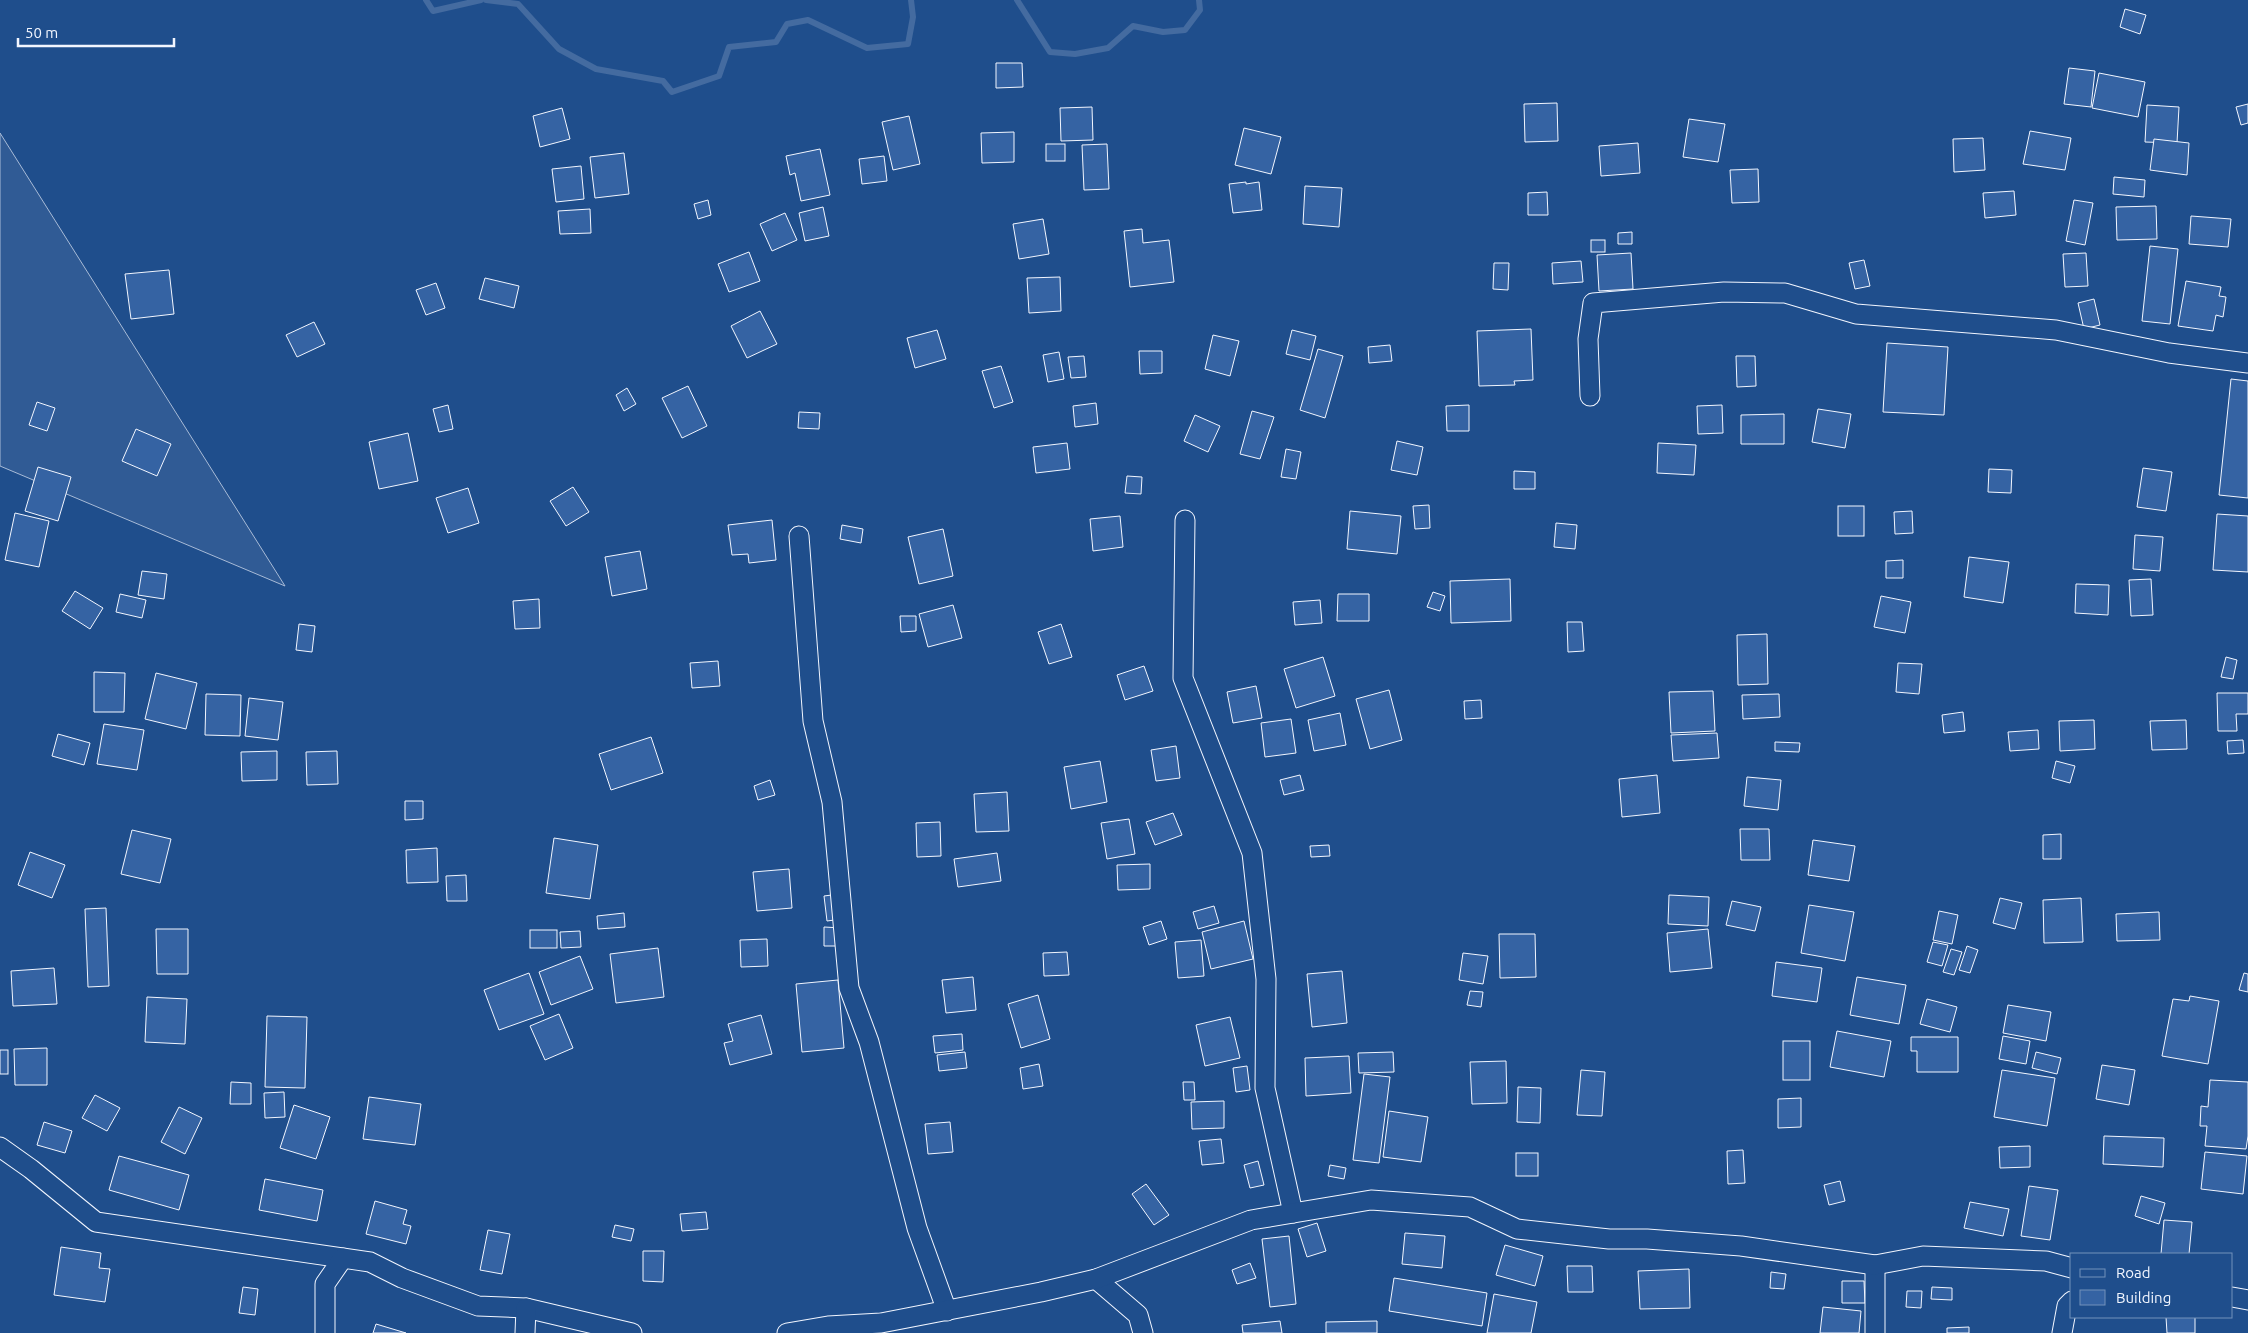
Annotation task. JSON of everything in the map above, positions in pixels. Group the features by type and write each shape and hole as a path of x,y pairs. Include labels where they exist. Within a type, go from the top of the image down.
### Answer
{"street":[{"path":"1590,396 1588,339 1593,303 1724,292 1785,293 1856,314 2056,330 2168,353 2248,363"},
{"path":"1185,520 1183,678 1252,853 1266,979 1265,1088 1294,1212"},
{"path":"799,536 813,722 832,802 849,988 870,1042 917,1228 947,1311"},
{"path":"0,1134 7,1151 96,1222 370,1262 402,1278 478,1306 526,1308 632,1333"},
{"path":"787,1333 882,1323 1096,1279 1251,1220 1371,1200 1470,1207 1517,1229 1610,1239 1647,1239 1741,1246 1875,1265 1923,1256 2046,1261 2070,1267"},
{"path":"325,1333 325,1284 343,1258"},
{"path":"1875,1265 1875,1333"},
{"path":"1096,1279 1138,1315 1143,1333"},
{"path":"2233,1297 2248,1300"},
{"path":"2062,1333 2067,1306 2070,1303"},
{"path":"525,1333 526,1308"}],"shaded area":[{"path":"0,133 285,586 0,466"}],"building":[{"path":"2125,9 2146,15 2140,34 2120,27"},
{"path":"996,63 1022,63 1023,87 996,88"},
{"path":"2069,68 2095,71 2091,107 2064,104"},
{"path":"2099,73 2145,82 2138,117 2092,108"},
{"path":"1557,103 1558,141 1525,142 1524,104"},
{"path":"2248,104 2248,123 2241,125 2236,107"},
{"path":"2147,105 2179,107 2177,143 2145,142"},
{"path":"1092,107 1093,140 1061,141 1060,108"},
{"path":"562,108 570,139 540,147 533,116"},
{"path":"909,116 920,164 893,170 882,122"},
{"path":"1689,119 1725,124 1718,162 1683,157"},
{"path":"1244,128 1281,137 1271,174 1235,165"},
{"path":"2030,131 2071,138 2065,170 2023,164"},
{"path":"1014,132 1014,162 982,163 981,133"},
{"path":"1983,138 1985,170 1954,172 1953,139"},
{"path":"2154,139 2189,143 2187,175 2150,170"},
{"path":"1638,143 1640,173 1601,176 1599,146"},
{"path":"1046,144 1065,144 1065,161 1046,161"},
{"path":"1107,144 1109,189 1084,190 1082,145"},
{"path":"820,149 830,195 801,201 795,173 790,175 786,156"},
{"path":"624,153 629,194 595,198 590,157"},
{"path":"884,156 887,181 862,184 859,159"},
{"path":"581,166 584,199 556,202 552,169"},
{"path":"1758,169 1759,202 1732,203 1730,170"},
{"path":"2114,177 2145,180 2144,197 2113,194"},
{"path":"1246,182 1246,184 1259,182 1262,210 1233,213 1229,184"},
{"path":"1305,186 1342,188 1339,227 1303,224"},
{"path":"2014,191 2016,215 1985,218 1983,193"},
{"path":"1547,192 1548,215 1528,215 1528,193"},
{"path":"708,200 711,215 698,219 694,204"},
{"path":"2074,200 2093,203 2085,245 2066,241"},
{"path":"2156,206 2157,239 2117,240 2116,207"},
{"path":"823,207 829,236 805,241 799,213"},
{"path":"590,209 591,233 560,234 558,211"},
{"path":"785,213 797,240 772,251 760,224"},
{"path":"2191,216 2231,219 2228,247 2189,244"},
{"path":"1043,219 1049,254 1019,259 1013,224"},
{"path":"1142,229 1143,243 1169,240 1174,282 1130,287 1124,231"},
{"path":"1632,232 1632,244 1618,244 1618,233"},
{"path":"1591,240 1605,240 1605,252 1591,252"},
{"path":"2150,246 2178,249 2170,324 2142,321"},
{"path":"749,252 760,281 729,292 718,264"},
{"path":"1631,253 1633,289 1599,291 1597,255"},
{"path":"2086,253 2088,286 2065,287 2063,254"},
{"path":"1864,260 1870,286 1855,289 1849,263"},
{"path":"1581,261 1583,282 1553,284 1552,263"},
{"path":"1494,263 1509,263 1508,290 1493,289"},
{"path":"169,270 174,314 131,319 125,274"},
{"path":"1060,277 1061,311 1029,313 1027,278"},
{"path":"485,278 519,286 514,308 479,299"},
{"path":"2186,281 2221,287 2219,296 2226,297 2223,317 2216,315 2213,331 2178,326"},
{"path":"436,283 445,308 426,315 416,290"},
{"path":"2094,299 2100,325 2084,329 2078,303"},
{"path":"760,311 777,344 747,358 731,326"},
{"path":"314,322 325,344 297,357 286,335"},
{"path":"1531,329 1533,380 1514,381 1515,385 1479,386 1477,331"},
{"path":"937,330 946,359 915,368 907,338"},
{"path":"1292,330 1316,336 1310,360 1286,354"},
{"path":"1213,335 1239,341 1230,376 1205,369"},
{"path":"1887,343 1948,347 1944,415 1883,412"},
{"path":"1390,345 1392,361 1369,363 1368,347"},
{"path":"1318,349 1343,356 1325,418 1300,410"},
{"path":"1139,351 1162,351 1162,373 1140,374"},
{"path":"1059,352 1064,379 1048,382 1043,355"},
{"path":"1084,356 1086,377 1071,378 1068,357"},
{"path":"1736,356 1755,356 1756,386 1737,387"},
{"path":"1001,366 1013,402 994,408 982,371"},
{"path":"2231,379 2248,381 2248,498 2219,495"},
{"path":"688,386 707,426 682,438 662,398"},
{"path":"627,388 636,404 624,411 616,395"},
{"path":"37,402 55,408 47,431 29,425"},
{"path":"1096,403 1098,424 1075,427 1073,406"},
{"path":"448,405 453,429 439,432 433,409"},
{"path":"1469,405 1469,431 1447,431 1446,406"},
{"path":"1722,405 1723,433 1698,434 1697,406"},
{"path":"1818,409 1851,414 1845,448 1812,442"},
{"path":"1252,411 1274,417 1260,459 1240,454"},
{"path":"799,412 820,413 819,429 798,428"},
{"path":"1784,414 1784,444 1741,444 1741,415"},
{"path":"1195,415 1220,426 1208,452 1184,441"},
{"path":"136,429 171,444 157,476 122,461"},
{"path":"408,433 418,481 379,489 369,442"},
{"path":"1397,441 1423,447 1417,475 1391,470"},
{"path":"1067,443 1070,469 1036,473 1033,447"},
{"path":"1658,443 1696,445 1694,475 1657,473"},
{"path":"1286,449 1301,452 1296,479 1281,477"},
{"path":"38,467 71,477 58,521 25,511"},
{"path":"2143,468 2172,472 2166,511 2137,507"},
{"path":"1989,469 2012,470 2011,493 1988,492"},
{"path":"1514,471 1535,472 1535,489 1514,489"},
{"path":"1127,476 1142,477 1141,494 1125,493"},
{"path":"573,487 589,512 566,526 550,501"},
{"path":"468,488 479,523 448,533 436,498"},
{"path":"1429,505 1430,528 1415,529 1413,506"},
{"path":"1838,506 1864,506 1864,536 1838,536"},
{"path":"1350,511 1401,516 1397,554 1347,549"},
{"path":"1912,511 1913,533 1895,534 1894,512"},
{"path":"15,513 49,521 39,567 5,560"},
{"path":"2217,514 2248,516 2248,572 2213,570"},
{"path":"1120,516 1123,547 1093,551 1090,519"},
{"path":"772,520 776,560 749,563 748,554 732,555 728,525"},
{"path":"1556,523 1577,525 1575,549 1554,547"},
{"path":"842,525 863,529 861,543 840,539"},
{"path":"943,529 953,576 919,584 908,537"},
{"path":"2135,535 2163,537 2160,571 2133,569"},
{"path":"640,551 647,589 612,596 605,557"},
{"path":"1969,557 2009,562 2003,603 1964,597"},
{"path":"1903,560 1903,578 1886,578 1886,561"},
{"path":"142,571 167,574 164,599 138,595"},
{"path":"1510,579 1511,621 1451,623 1450,581"},
{"path":"2151,579 2153,615 2131,616 2129,580"},
{"path":"2076,584 2109,585 2108,615 2075,613"},
{"path":"75,591 103,608 90,629 62,611"},
{"path":"1433,592 1445,596 1440,611 1427,607"},
{"path":"120,594 146,600 142,618 116,612"},
{"path":"1338,594 1369,594 1369,621 1337,621"},
{"path":"1881,596 1911,602 1905,633 1874,627"},
{"path":"539,599 540,628 515,629 513,601"},
{"path":"1320,600 1322,623 1295,625 1293,602"},
{"path":"953,605 962,638 928,647 919,614"},
{"path":"900,616 916,616 916,631 901,632"},
{"path":"1567,622 1582,622 1584,651 1568,652"},
{"path":"299,624 315,626 312,652 296,650"},
{"path":"1061,624 1072,657 1049,664 1038,632"},
{"path":"1767,634 1768,684 1738,685 1737,635"},
{"path":"1323,657 1335,696 1296,708 1284,669"},
{"path":"2226,657 2237,660 2233,679 2221,677"},
{"path":"718,661 720,686 692,688 690,663"},
{"path":"1898,663 1922,664 1919,694 1896,692"},
{"path":"1144,666 1153,691 1125,700 1117,675"},
{"path":"94,672 125,673 124,712 94,712"},
{"path":"156,673 197,683 186,729 145,719"},
{"path":"1256,686 1262,718 1233,723 1227,692"},
{"path":"1389,690 1402,740 1370,749 1356,699"},
{"path":"1713,691 1715,731 1671,733 1669,692"},
{"path":"2217,693 2248,693 2248,714 2236,714 2237,731 2218,731"},
{"path":"206,694 241,695 240,736 205,735"},
{"path":"1779,694 1780,717 1743,719 1742,695"},
{"path":"249,698 283,702 278,740 245,736"},
{"path":"1481,700 1482,718 1465,719 1464,701"},
{"path":"1963,712 1965,731 1944,733 1942,715"},
{"path":"1340,713 1346,745 1314,751 1308,720"},
{"path":"1291,719 1296,753 1265,757 1261,723"},
{"path":"2094,720 2095,749 2060,751 2059,721"},
{"path":"2186,720 2187,749 2152,750 2150,721"},
{"path":"104,724 144,730 137,770 97,764"},
{"path":"2038,730 2039,749 2010,751 2008,732"},
{"path":"1717,733 1719,758 1673,761 1671,735"},
{"path":"58,734 90,743 84,765 52,756"},
{"path":"651,737 663,773 611,790 599,754"},
{"path":"2243,740 2244,753 2228,754 2227,741"},
{"path":"1775,742 1800,743 1799,752 1775,751"},
{"path":"1176,746 1180,778 1156,781 1151,750"},
{"path":"277,751 277,780 242,781 241,752"},
{"path":"337,751 338,784 307,785 306,752"},
{"path":"1100,761 1107,802 1071,809 1064,767"},
{"path":"2056,761 2075,766 2070,783 2052,778"},
{"path":"1300,775 1304,790 1284,795 1280,780"},
{"path":"1657,775 1660,813 1622,817 1619,779"},
{"path":"1747,777 1781,780 1778,810 1744,806"},
{"path":"770,780 775,795 758,800 754,786"},
{"path":"1007,792 1009,831 976,832 974,794"},
{"path":"405,801 423,801 423,819 405,820"},
{"path":"1173,813 1182,835 1155,845 1146,822"},
{"path":"1129,819 1135,854 1107,859 1101,823"},
{"path":"940,822 941,856 917,857 916,823"},
{"path":"1740,829 1769,829 1770,860 1741,860"},
{"path":"132,830 171,839 160,883 121,874"},
{"path":"2061,834 2061,859 2043,859 2043,835"},
{"path":"554,838 598,845 590,899 546,893"},
{"path":"1813,840 1855,846 1849,881 1808,875"},
{"path":"1329,845 1330,856 1311,857 1310,846"},
{"path":"437,848 438,882 407,883 406,850"},
{"path":"30,852 65,865 52,898 18,885"},
{"path":"997,853 1001,881 958,887 954,859"},
{"path":"1150,864 1150,889 1118,890 1117,865"},
{"path":"789,869 792,908 757,911 753,872"},
{"path":"466,875 467,901 447,901 446,876"},
{"path":"847,893 850,918 827,921 824,896"},
{"path":"1669,895 1709,897 1708,926 1668,924"},
{"path":"2000,898 2022,903 2015,929 1993,923"},
{"path":"2081,898 2083,942 2044,943 2043,900"},
{"path":"1732,901 1761,907 1755,931 1726,925"},
{"path":"1809,905 1854,912 1845,961 1801,953"},
{"path":"1214,906 1219,923 1198,929 1193,912"},
{"path":"106,908 109,986 88,987 85,909"},
{"path":"1939,911 1958,915 1952,944 1933,940"},
{"path":"2159,912 2160,940 2117,941 2116,914"},
{"path":"624,913 625,927 598,929 597,916"},
{"path":"1161,921 1167,939 1149,945 1143,927"},
{"path":"1244,921 1253,959 1211,969 1202,932"},
{"path":"824,927 843,928 842,946 824,946"},
{"path":"156,929 188,929 188,974 157,974"},
{"path":"1708,929 1712,968 1670,972 1667,933"},
{"path":"530,930 557,930 557,948 530,948"},
{"path":"580,931 581,947 561,948 560,932"},
{"path":"1499,934 1535,934 1536,977 1500,978"},
{"path":"767,939 768,966 741,967 740,940"},
{"path":"1201,940 1204,976 1178,978 1175,942"},
{"path":"1933,942 1948,945 1942,966 1927,962"},
{"path":"1967,946 1978,950 1970,973 1959,970"},
{"path":"658,948 664,997 616,1003 610,954"},
{"path":"1951,949 1962,952 1954,975 1943,972"},
{"path":"1067,952 1069,975 1044,976 1043,953"},
{"path":"1463,953 1488,956 1483,984 1459,980"},
{"path":"580,956 593,989 551,1005 539,972"},
{"path":"1776,962 1822,968 1817,1002 1772,996"},
{"path":"54,968 57,1004 13,1006 11,971"},
{"path":"1342,971 1347,1023 1312,1027 1307,974"},
{"path":"529,973 544,1014 499,1030 484,990"},
{"path":"2244,973 2248,974 2248,992 2239,990"},
{"path":"973,977 976,1010 946,1013 942,980"},
{"path":"1857,977 1906,985 1899,1024 1850,1015"},
{"path":"838,980 844,1048 802,1052 796,984"},
{"path":"1470,991 1483,992 1481,1007 1467,1005"},
{"path":"1038,995 1050,1039 1021,1048 1008,1004"},
{"path":"2190,996 2219,1001 2208,1064 2162,1056 2173,999 2189,1001"},
{"path":"147,997 187,999 185,1044 145,1042"},
{"path":"1927,999 1957,1007 1950,1032 1920,1024"},
{"path":"2008,1005 2051,1012 2046,1041 2003,1033"},
{"path":"559,1014 573,1048 545,1060 530,1026"},
{"path":"761,1015 772,1054 730,1065 724,1043 733,1041 728,1024"},
{"path":"267,1016 307,1017 305,1088 265,1087"},
{"path":"1230,1017 1240,1058 1205,1066 1196,1025"},
{"path":"1837,1031 1891,1041 1884,1077 1830,1067"},
{"path":"962,1034 963,1050 935,1053 933,1036"},
{"path":"2003,1036 2030,1041 2026,1064 1999,1059"},
{"path":"1911,1037 1958,1037 1958,1072 1917,1072 1917,1051 1911,1051"},
{"path":"1783,1041 1810,1041 1810,1080 1783,1080"},
{"path":"47,1048 47,1085 15,1085 14,1049"},
{"path":"0,1050 8,1050 8,1074 0,1074"},
{"path":"965,1052 967,1068 939,1071 937,1055"},
{"path":"1393,1052 1394,1072 1359,1073 1358,1053"},
{"path":"2036,1052 2061,1058 2057,1074 2032,1068"},
{"path":"1349,1056 1351,1093 1306,1096 1305,1058"},
{"path":"1506,1061 1507,1103 1472,1104 1470,1062"},
{"path":"1039,1064 1043,1086 1023,1089 1020,1068"},
{"path":"2102,1065 2135,1070 2129,1105 2096,1099"},
{"path":"1247,1066 1250,1090 1236,1092 1233,1068"},
{"path":"1581,1070 1605,1072 1602,1116 1577,1115"},
{"path":"2002,1070 2055,1078 2047,1126 1994,1117"},
{"path":"1364,1074 1390,1077 1379,1163 1353,1160"},
{"path":"2210,1080 2248,1082 2248,1136 2246,1149 2205,1146 2207,1126 2200,1126 2201,1106 2208,1107"},
{"path":"231,1082 251,1083 251,1104 230,1104"},
{"path":"1183,1082 1194,1082 1195,1100 1184,1100"},
{"path":"1518,1087 1541,1088 1540,1123 1517,1122"},
{"path":"284,1092 285,1117 265,1118 264,1093"},
{"path":"95,1095 120,1108 107,1131 82,1118"},
{"path":"369,1097 421,1104 415,1145 363,1139"},
{"path":"1801,1098 1801,1127 1778,1128 1778,1099"},
{"path":"1224,1101 1224,1128 1192,1129 1191,1102"},
{"path":"294,1105 330,1117 316,1159 280,1148"},
{"path":"179,1107 202,1118 185,1154 161,1142"},
{"path":"1389,1111 1428,1117 1421,1162 1383,1157"},
{"path":"44,1122 72,1131 65,1153 37,1145"},
{"path":"950,1122 953,1152 928,1154 925,1124"},
{"path":"2104,1136 2164,1138 2163,1167 2103,1164"},
{"path":"1221,1139 1224,1163 1202,1165 1199,1141"},
{"path":"2030,1146 2030,1167 2000,1168 1999,1147"},
{"path":"1743,1150 1745,1183 1728,1184 1727,1151"},
{"path":"2205,1152 2247,1156 2243,1194 2201,1189"},
{"path":"1516,1153 1538,1153 1538,1176 1516,1176"},
{"path":"119,1156 189,1175 179,1210 109,1190"},
{"path":"1258,1161 1264,1185 1250,1188 1244,1165"},
{"path":"1330,1165 1346,1168 1344,1179 1328,1176"},
{"path":"265,1179 323,1190 317,1221 259,1210"},
{"path":"1840,1181 1845,1201 1829,1205 1824,1185"},
{"path":"1146,1184 1169,1215 1154,1225 1132,1194"},
{"path":"2029,1186 2058,1190 2050,1240 2021,1236"},
{"path":"2141,1196 2165,1203 2159,1224 2135,1216"},
{"path":"375,1201 407,1210 403,1224 411,1226 406,1244 366,1234"},
{"path":"1970,1202 2009,1209 2003,1236 1964,1228"},
{"path":"706,1212 708,1229 682,1231 680,1214"},
{"path":"2164,1220 2192,1222 2189,1253 2161,1253"},
{"path":"1317,1223 1326,1251 1307,1257 1298,1229"},
{"path":"615,1225 634,1229 631,1241 612,1237"},
{"path":"488,1230 510,1234 502,1274 480,1270"},
{"path":"1405,1233 1445,1236 1442,1268 1402,1264"},
{"path":"1289,1236 1296,1304 1270,1307 1262,1239"},
{"path":"1505,1245 1543,1256 1535,1286 1496,1275"},
{"path":"61,1247 101,1253 99,1268 110,1269 105,1302 54,1295"},
{"path":"643,1251 664,1251 663,1282 643,1281"},
{"path":"1250,1263 1256,1278 1237,1284 1232,1270"},
{"path":"1567,1266 1592,1266 1593,1292 1568,1292"},
{"path":"1689,1269 1690,1308 1640,1309 1638,1271"},
{"path":"1771,1272 1786,1274 1784,1289 1770,1288"},
{"path":"1394,1278 1487,1293 1482,1326 1389,1311"},
{"path":"1842,1281 1864,1281 1865,1303 1842,1303"},
{"path":"243,1287 258,1289 255,1315 239,1313"},
{"path":"1932,1287 1952,1288 1952,1300 1931,1299"},
{"path":"1907,1291 1922,1291 1921,1308 1906,1307"},
{"path":"1494,1294 1537,1302 1531,1333 1487,1333"},
{"path":"1823,1307 1861,1311 1859,1333 1820,1333"},
{"path":"2166,1318 2195,1318 2195,1333 2167,1333"},
{"path":"1280,1321 1282,1333 1243,1333 1242,1325"},
{"path":"1377,1321 1377,1333 1326,1333 1326,1322"},
{"path":"376,1324 406,1333 373,1333"},
{"path":"1969,1327 1969,1333 1947,1333 1947,1328"}],"waterway":[{"path":"426,0 433,11 481,0"},
{"path":"486,0 518,4 559,49 596,69 663,81 672,92 719,76 729,47 776,42 787,24 808,20 867,48 908,44 913,17 911,0"},
{"path":"1017,0 1050,52 1075,54 1108,48 1133,26 1163,32 1185,30 1200,10 1199,0"}]}
